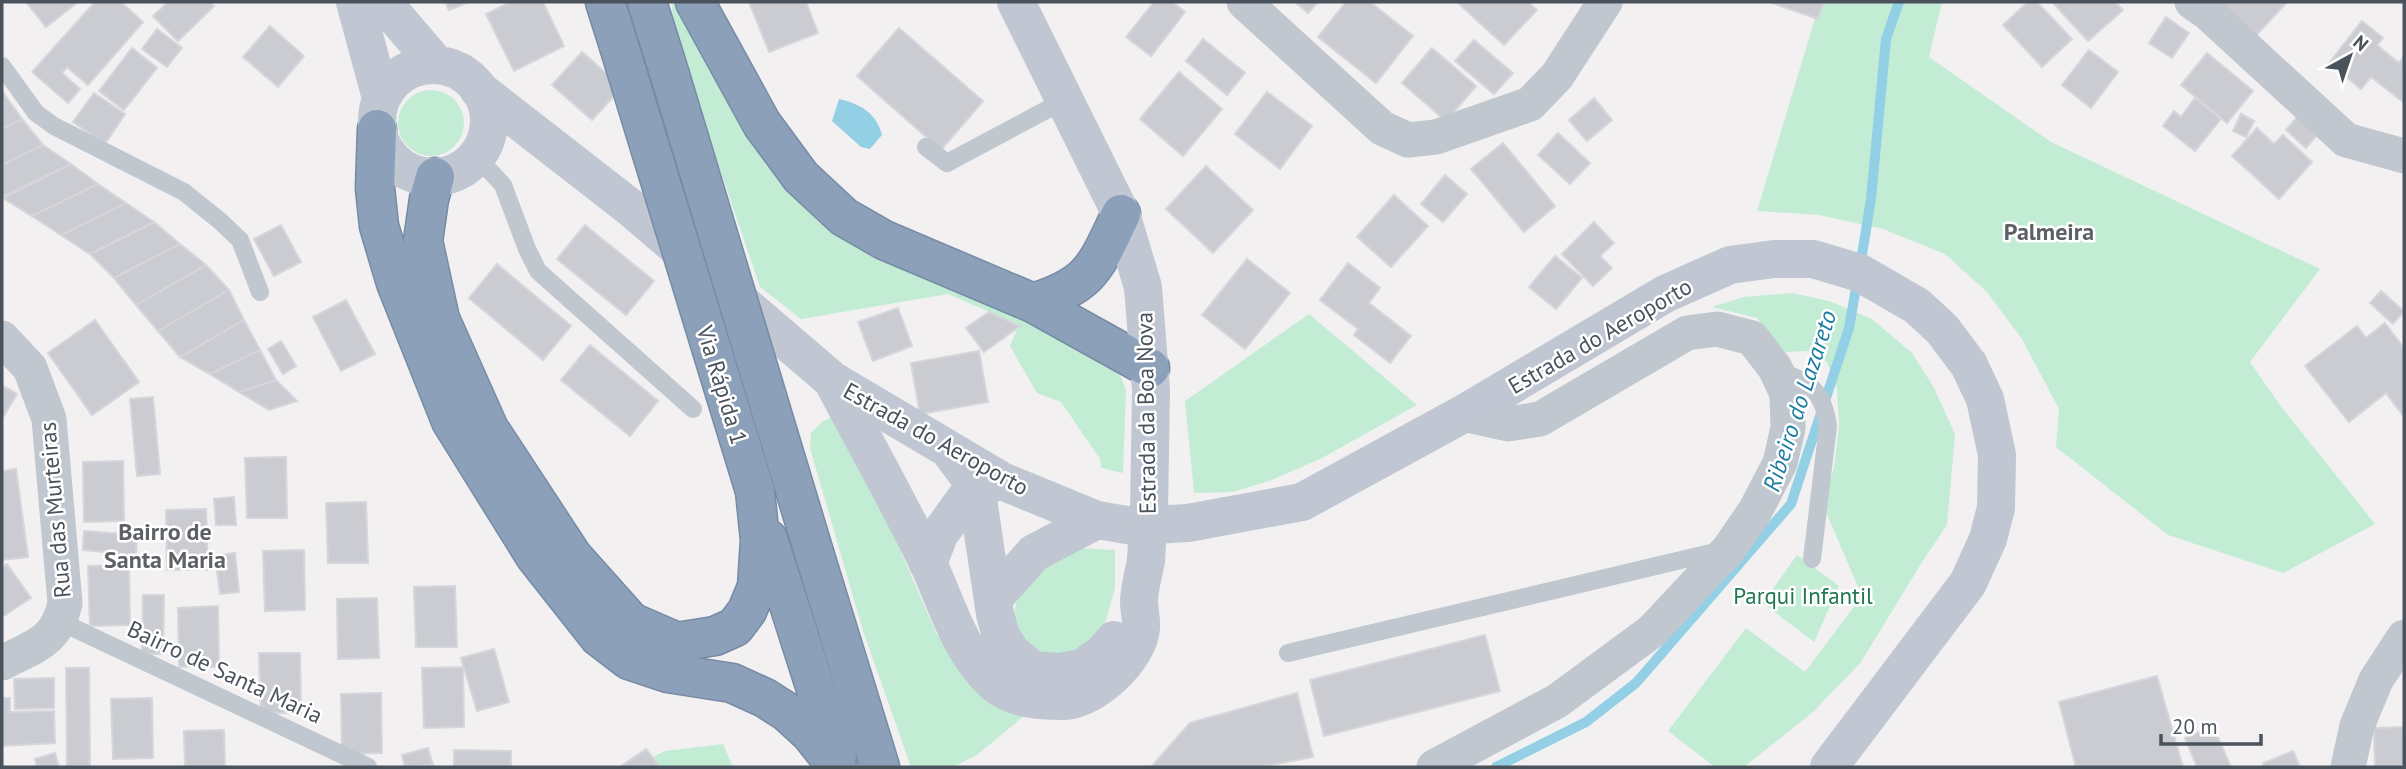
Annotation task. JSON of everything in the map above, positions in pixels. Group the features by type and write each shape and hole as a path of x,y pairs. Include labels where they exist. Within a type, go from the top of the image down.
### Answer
{"highway":[{"name":"Via Rápida 1","path":"605,2 755,491 764,541"},
{"name":"Via Rápida 1","path":"647,2 880,767"},
{"path":"695,2 762,124 801,177 844,217 884,240 1033,303 1151,379"},
{"path":"379,113 375,188 379,226 396,283 451,421 535,556 599,637 629,660 673,657 735,627 747,611 757,587 764,541"},
{"path":"432,188 423,241 440,319 489,429 573,558 631,622 673,657 765,698 787,712 810,733 839,767"},
{"path":"1033,303 1072,288 1096,266 1121,214"},
{"path":"764,541 839,767"}],"main road":[{"path":"355,2 379,113 382,144 390,158 404,169 418,175 432,188 480,152 488,134 488,110 478,89"},
{"path":"378,2 393,14 436,64"},
{"name":"Estrada da Boa Nova","path":"832,380 928,564 950,617 974,659 996,685 1029,700 1070,701 1113,676 1135,646 1141,629 1139,599 1146,560 1151,379 1143,287 1121,214 1016,2"},
{"path":"379,113 389,85 400,74 417,66 436,64 461,72 478,89 631,208 832,380"},
{"path":"480,152 561,151"},
{"name":"Estrada do Aeroporto","path":"832,380 950,451 991,503 1065,522 1097,520 1133,526 1188,523 1302,502 1464,414 1665,294 1730,265 1774,259 1813,259 1860,273 1917,306 1942,329 1969,365 1985,399 1997,455 1996,508 1988,540 1968,583 1829,767"},
{"name":"Estrada do Aeroporto","path":"832,380 846,397 933,473 981,489"},
{"path":"928,564 939,535 981,489"},
{"name":"Estrada da Boa Nova","path":"981,489 993,599 1001,636 1012,653 1033,670 1059,672 1082,668 1103,653 1126,625 1139,599"},
{"path":"993,599 1034,553 1097,520"}],"street":[{"path":"1244,2 1382,128 1408,141 1437,137 1530,104 1557,76 1605,2"},
{"path":"2192,2 2209,14 2346,140 2404,156"},
{"path":"1434,767 1558,701 1652,631 1729,549 1755,511 1780,463 1788,428 1787,394 1775,368 1752,338 1717,329 1687,333 1540,419 1508,424 1464,414"},
{"name":"Rua das Murteiras","path":"2,338 30,368 49,419 65,603 61,621 52,634 2,663"},
{"path":"2348,767 2357,726 2376,680 2404,637"}],"lane":[{"path":"2,66 36,113 54,126 184,192 220,221 240,240 260,292"},
{"path":"926,147 947,163 1065,100"},
{"path":"480,152 503,184 538,271 693,410"},
{"path":"1775,368 1805,382 1825,406 1828,426 1812,559"},
{"path":"1288,653 1729,549"},
{"name":"Bairro de Santa Maria","path":"61,621 368,767"}],"green space":[{"path":"672,2 680,2 769,159 1119,372 1126,390 1123,473 1101,468 1100,459 1061,402 1037,393 1010,346 1019,325 948,294 801,319 760,287 673,31"},
{"path":"1820,2 1942,2 1929,57 2051,142 2320,269 2250,362 2282,408 2375,524 2283,573 2168,535 2056,447 2059,409 2022,339 1987,292 1945,254 1883,229 1819,215 1757,211"},
{"path":"431,90 444,92 459,105 464,123 462,136 449,151 431,156 418,154 403,141 398,123 400,110 413,95"},
{"path":"1792,293 1829,301 1872,319 1912,353 1933,386 1955,434 1947,525 1861,662 1813,712 1744,767 1715,767 1668,731 1746,628 1805,672 1862,596 1823,505 1834,468 1839,426 1837,388 1827,362 1807,351 1785,352 1757,318 1712,307 1744,297"},
{"path":"1309,314 1417,405 1322,458 1272,480 1233,492 1194,493 1185,401"},
{"path":"836,416 885,515 937,635 972,678 1024,716 977,755 953,767 911,767 863,631 810,448 811,433 822,422"},
{"path":"1079,548 1115,550 1115,588 1104,627 1070,658 1031,652 1013,620 1019,587 1041,558"},
{"name":"Parqui Infantil","path":"1797,555 1839,586 1814,642 1763,603"},
{"path":"723,744 733,767 633,767 665,751"}],"water":[{"path":"839,99 861,107 876,121 882,135 870,149 861,147 832,121"}],"building":[{"path":"26,2 78,2 46,27"},
{"path":"95,2 121,2 143,22 88,85 67,67 62,73 80,89 68,103 32,72"},
{"path":"168,2 209,2 214,6 178,41 153,16"},
{"path":"445,2 469,2 449,10"},
{"path":"511,2 543,2 564,46 514,71 486,14"},
{"path":"749,2 806,2 818,33 769,52"},
{"path":"1154,2 1172,2 1185,12 1151,56 1126,37"},
{"path":"1295,2 1318,2 1308,13"},
{"path":"1346,2 1370,2 1413,36 1376,83 1318,37"},
{"path":"1457,2 1528,2 1537,10 1504,45"},
{"path":"1769,2 1824,2 1818,19"},
{"path":"2028,2 2037,2 2072,39 2042,67 2003,25"},
{"path":"2115,2 2123,10 2088,41 2054,4"},
{"path":"2204,2 2287,2 2249,43"},
{"path":"2166,17 2189,33 2172,58 2149,43"},
{"path":"2362,21 2383,38 2377,45 2399,63 2404,56 2403,102 2371,77 2361,89 2329,63"},
{"path":"270,26 304,56 278,87 243,57"},
{"path":"899,28 983,101 941,150 857,76"},
{"path":"157,29 182,48 167,67 142,49"},
{"path":"1203,39 1245,73 1227,95 1186,61"},
{"path":"1474,40 1513,73 1494,94 1455,61"},
{"path":"132,48 157,68 124,110 99,91"},
{"path":"1432,48 1476,86 1446,121 1402,83"},
{"path":"2089,50 2118,72 2091,108 2062,85"},
{"path":"582,52 622,87 592,120 552,85"},
{"path":"2207,53 2253,91 2227,123 2181,85"},
{"path":"1179,72 1222,109 1183,156 1140,119"},
{"path":"2,91 22,119 2,129"},
{"path":"1267,92 1312,126 1280,169 1235,134"},
{"path":"94,93 125,114 105,144 73,122"},
{"path":"1594,98 1612,120 1587,141 1569,120"},
{"path":"2195,98 2221,119 2195,151 2163,126 2174,111 2181,117"},
{"path":"2241,114 2254,121 2246,137 2233,131"},
{"path":"2297,117 2317,135 2306,148 2286,130"},
{"path":"22,119 43,145 2,165 2,129"},
{"path":"2257,128 2274,144 2283,135 2312,162 2279,199 2232,156"},
{"path":"1558,133 1590,163 1570,184 1538,155"},
{"path":"1503,143 1555,206 1524,232 1471,169"},
{"path":"43,145 71,164 2,197 2,165"},
{"path":"71,164 98,184 32,216 3,198"},
{"path":"1206,166 1253,210 1213,253 1166,209"},
{"path":"1445,175 1467,194 1443,222 1421,204"},
{"path":"98,184 126,203 61,235 32,216"},
{"path":"1394,195 1428,226 1391,267 1357,237"},
{"path":"126,203 154,222 90,254 61,235"},
{"path":"154,222 180,244 114,278 90,254"},
{"path":"1594,222 1614,243 1600,256 1612,268 1593,286 1562,254"},
{"path":"281,225 301,262 274,276 254,239"},
{"path":"585,225 654,281 626,315 557,259"},
{"path":"180,244 206,265 136,305 114,278"},
{"path":"1555,256 1582,278 1556,309 1529,287"},
{"path":"1247,259 1290,293 1245,349 1202,315"},
{"path":"1348,263 1380,288 1369,303 1411,336 1390,363 1354,335 1358,329 1320,300"},
{"path":"497,264 571,326 543,360 469,298"},
{"path":"206,265 229,290 158,331 136,305"},
{"path":"229,290 244,320 180,357 158,331"},
{"path":"2381,291 2404,311 2393,324 2370,303"},
{"path":"346,300 375,354 341,371 313,317"},
{"path":"898,308 912,346 873,361 858,322"},
{"path":"989,312 1020,326 984,352 966,328"},
{"path":"95,320 139,382 92,415 48,353"},
{"path":"244,320 260,350 210,374 180,357"},
{"path":"2385,323 2404,348 2404,417 2386,393 2349,422 2305,366 2357,326 2366,338"},
{"path":"281,341 296,366 283,374 268,349"},
{"path":"590,345 658,401 630,436 561,380"},
{"path":"260,350 276,380 239,392 210,374"},
{"path":"979,351 988,402 920,414 911,363"},
{"path":"276,380 297,401 269,410 239,392"},
{"path":"2,385 17,394 2,419"},
{"path":"153,397 160,474 137,476 130,399"},
{"path":"286,457 287,518 247,518 245,458"},
{"path":"123,461 124,521 84,522 83,462"},
{"path":"16,469 28,557 2,560 2,471"},
{"path":"234,497 236,525 216,525 214,499"},
{"path":"366,502 368,563 328,563 326,503"},
{"path":"206,509 208,570 167,570 166,510"},
{"path":"84,531 137,535 136,555 83,550"},
{"path":"304,550 305,610 265,611 263,551"},
{"path":"235,553 239,592 220,594 215,556"},
{"path":"7,564 31,598 2,617 2,567"},
{"path":"129,565 130,625 90,626 88,566"},
{"path":"455,586 457,647 416,647 414,587"},
{"path":"143,595 164,595 163,654 142,654"},
{"path":"377,598 379,658 338,659 337,599"},
{"path":"218,606 219,667 179,667 178,608"},
{"path":"1485,635 1500,691 1324,736 1310,680"},
{"path":"494,649 509,702 477,711 461,658"},
{"path":"259,653 300,653 301,713 261,713"},
{"path":"463,667 464,727 424,728 422,668"},
{"path":"66,668 89,668 90,766 67,766"},
{"path":"2157,676 2183,767 2076,767 2059,702"},
{"path":"54,678 54,708 15,709 14,679"},
{"path":"381,693 382,753 342,754 341,694"},
{"path":"1297,693 1313,757 1260,767 1151,767 1190,723"},
{"path":"2,698 10,698 10,712 54,711 55,743 2,746"},
{"path":"152,698 153,758 113,759 111,699"},
{"path":"2213,726 2231,767 2197,767 2185,738"},
{"path":"2404,727 2404,767 2375,767 2374,728"},
{"path":"224,730 225,767 185,767 184,731"},
{"path":"428,748 433,765 405,767 402,755"},
{"path":"646,749 660,767 620,767"},
{"path":"454,750 511,751 511,767 454,767"},
{"path":"2293,751 2300,767 2264,767 2263,763"},
{"path":"55,753 59,767 37,767 35,759"}],"waterway":[{"name":"Ribeiro do Lazareto","path":"1860,267 1871,199 1886,39 1899,2"},
{"name":"Ribeiro do Lazareto","path":"1496,767 1586,722 1636,683 1791,504 1849,328 1857,282"}],"district":[{"name":"Palmeira","path":"2049,232"},
{"name":"Bairro de Santa Maria","path":"165,546"}]}
